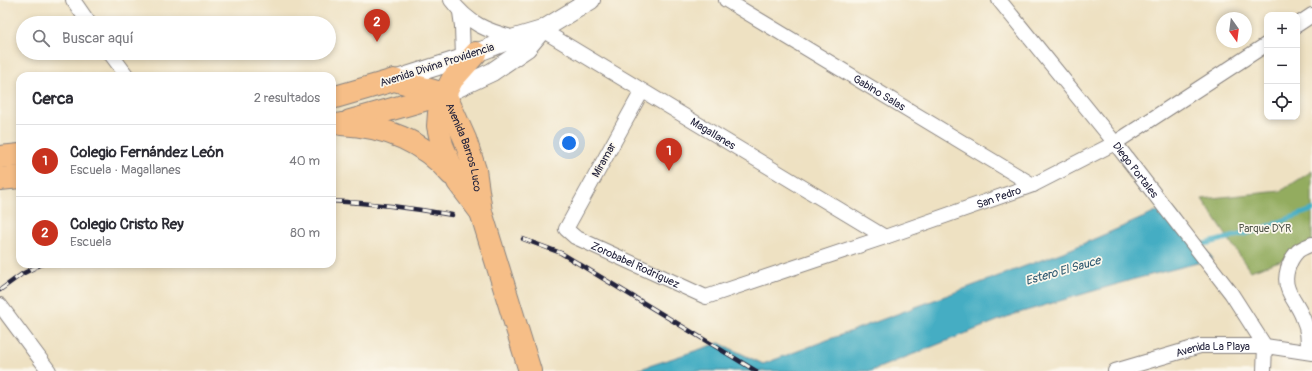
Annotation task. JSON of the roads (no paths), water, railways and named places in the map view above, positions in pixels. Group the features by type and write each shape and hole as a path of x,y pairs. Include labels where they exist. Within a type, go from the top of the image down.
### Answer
{"main road":[{"path":"394,80 445,94 452,80 469,56"},
{"name":"Avenida Divina Providencia","path":"336,97 394,80"},
{"name":"Avenida Divina Providencia","path":"337,125 445,94"},
{"name":"Avenida Barros Luco","path":"445,94 439,113 438,126 442,145 458,182 481,212"},
{"name":"Avenida Barros Luco","path":"445,94 460,126 471,158 481,212 528,363"},
{"path":"337,125 373,127 404,138 434,157 458,182"},
{"path":"0,157 16,155"},
{"path":"0,179 16,177"}],"street":[{"path":"72,0 84,16"},
{"path":"451,0 460,12 481,27 494,33 514,38"},
{"name":"Avenida Divina Providencia","path":"394,80 469,56 514,38 542,30 591,0"},
{"name":"Gabino Salas","path":"726,0 1033,185"},
{"name":"Diego Portales","path":"999,0 1115,143 1231,293 1264,346"},
{"path":"460,12 464,41 469,56"},
{"path":"1300,23 1312,15"},
{"name":"Avenida Divina Providencia","path":"445,94 492,72 527,48 542,30"},
{"name":"Magallanes","path":"542,30 885,238"},
{"name":"San Pedro","path":"706,297 885,238 1033,185 1115,143 1264,46"},
{"path":"115,60 124,72"},
{"name":"Miramar","path":"566,229 642,91"},
{"name":"Zorobabel Rodríguez","path":"566,229 576,237 706,297"},
{"path":"1310,353 1306,324 1287,288 1286,278 1294,256 1299,250 1312,244"},
{"path":"0,305 49,371"},
{"name":"Avenida La Playa","path":"1115,371 1200,346 1264,346 1310,353"},
{"path":"1264,346 1264,371"}],"water":[{"path":"1170,206 1213,259 1131,280 1012,315 871,371 634,371 719,343 763,364 1071,249"}],"waterway":[{"name":"Estero El Sauce","path":"1197,246 1255,231 1312,210"}],"railway":[{"path":"336,201 392,206 452,215"},
{"path":"523,239 561,253 756,371"},
{"path":"0,290 22,274 34,268"}],"place":[{"name":"Colegio Cristo Rey","path":"377,42"},
{"name":"Colegio Fernández León","path":"669,171"}],"park label":[{"name":"Parque DYR","path":"1265,228"}]}
